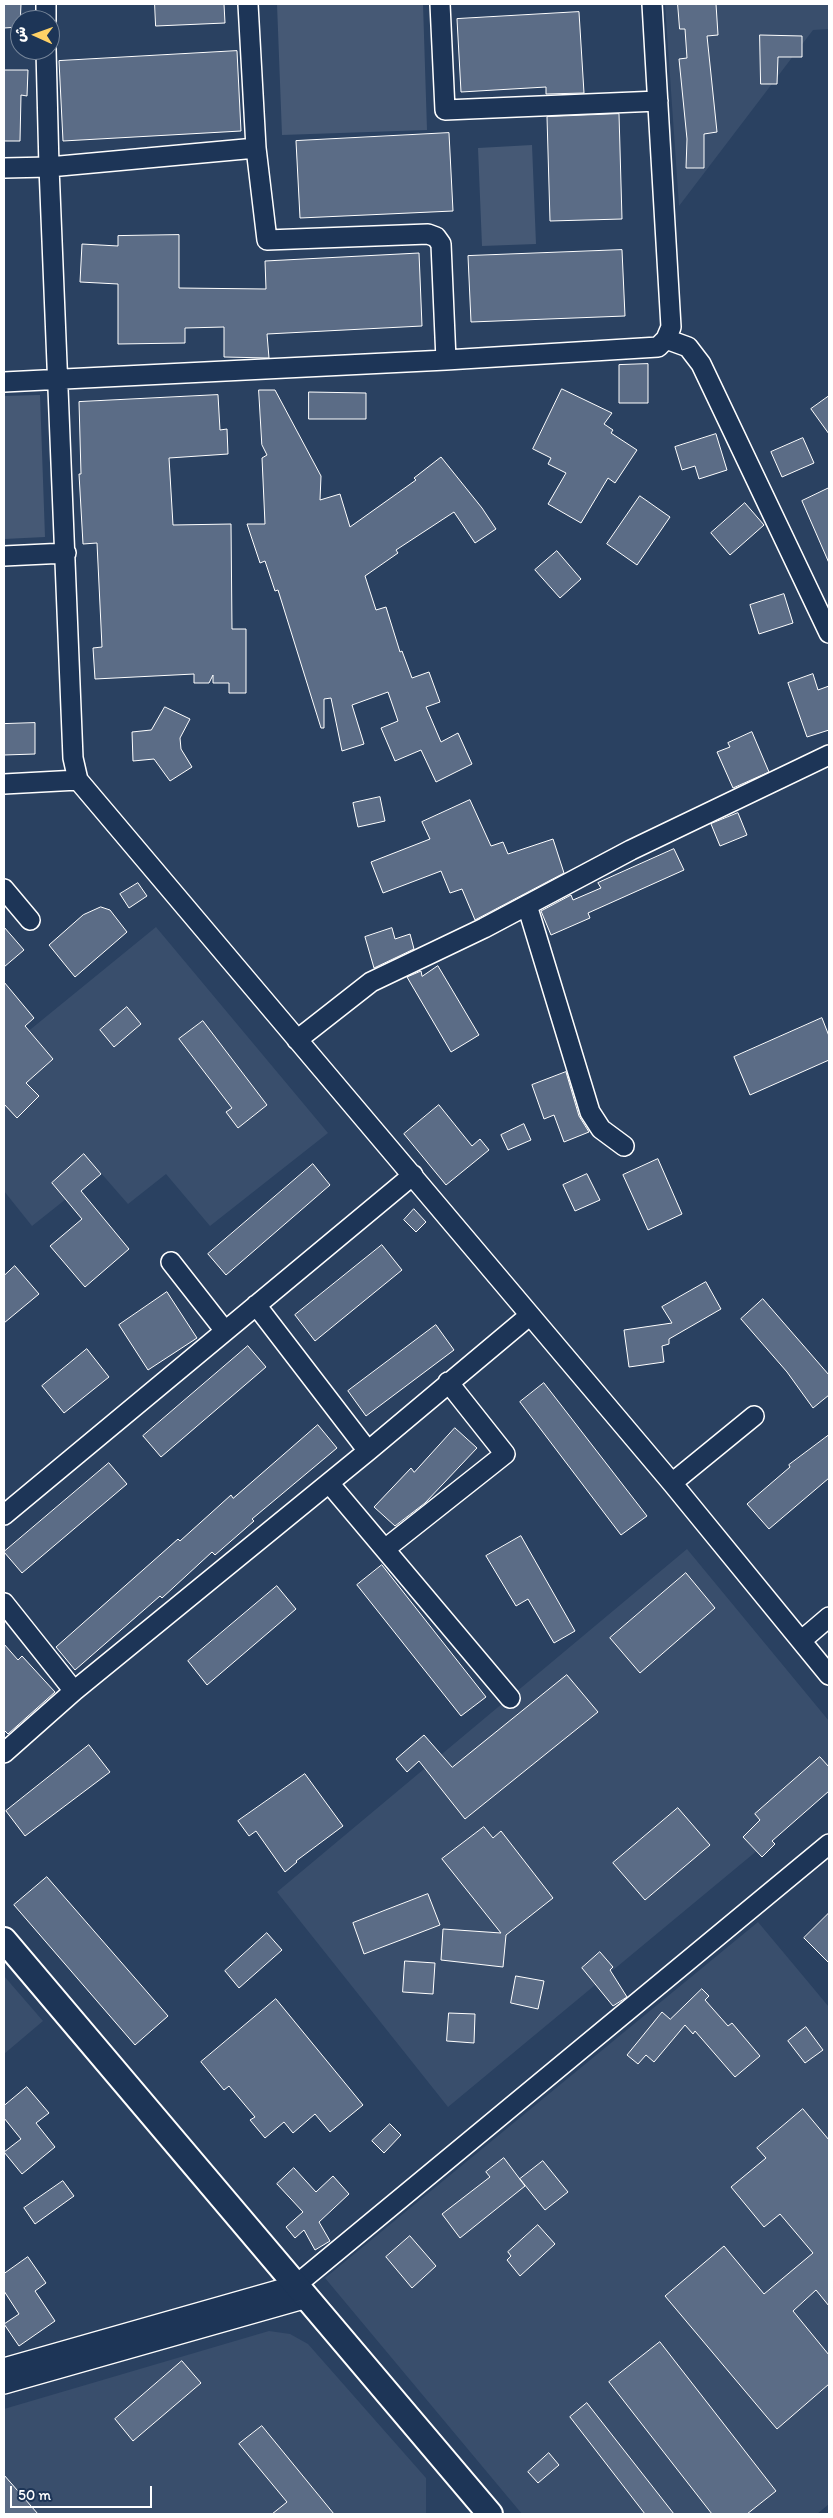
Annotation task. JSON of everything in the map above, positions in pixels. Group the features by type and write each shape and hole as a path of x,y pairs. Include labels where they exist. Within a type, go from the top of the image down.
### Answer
{"main road":[{"path":"4,1940 490,2514"}],"street":[{"path":"248,4 256,148 267,240 428,234 436,237 441,244 446,360"},
{"path":"440,4 445,110 658,101"},
{"path":"4,382 446,360 658,347 666,339 671,327 652,4"},
{"path":"46,60 57,380 66,554 73,758 78,780 413,1175 802,1640 829,1675"},
{"path":"4,168 49,166 256,148"},
{"path":"666,339 688,347 701,364 829,633"},
{"path":"4,556 66,554"},
{"path":"297,1040 371,982 527,905 632,850 829,755"},
{"path":"4,784 78,780"},
{"path":"4,889 30,920"},
{"path":"527,905 590,1112 601,1129 624,1146"},
{"path":"4,1515 413,1175"},
{"path":"171,1262 226,1331"},
{"path":"256,1305 368,1451"},
{"path":"4,1751 74,1691 368,1451 529,1316"},
{"path":"385,1549 505,1454 448,1382"},
{"path":"672,1484 754,1416"},
{"path":"329,1483 510,1698"},
{"path":"4,1602 74,1691"},
{"path":"802,1640 829,1617"},
{"path":"4,2384 301,2292 829,1844"},
{"path":"4,2368 301,2292"}],"shaded area":[{"path":"277,4 423,4 427,130 282,135"},
{"path":"665,4 829,4 829,29 813,30 679,206"},
{"path":"532,145 536,244 482,246 478,148"},
{"path":"40,395 45,537 4,539 4,396"},
{"path":"156,927 328,1133 210,1226 166,1174 128,1204 100,1172 32,1226 4,1191 4,1051"},
{"path":"687,1549 829,1721 829,1791 448,2107 277,1892"},
{"path":"758,1922 829,2007 829,2504 817,2514 522,2514 325,2278"},
{"path":"4,1976 43,2021 4,2054"},
{"path":"269,2331 290,2334 308,2344 426,2478 426,2514 4,2514 4,2409"}],"building":[{"path":"4,4 21,4 21,10 10,10 10,28 4,28"},
{"path":"155,4 224,4 225,23 156,26"},
{"path":"678,4 716,4 718,35 707,36 717,132 704,134 704,168 686,168 687,139 679,59 687,58 685,29 680,29"},
{"path":"579,12 584,93 546,94 546,87 461,92 457,19"},
{"path":"760,35 802,36 802,57 778,57 777,84 761,84"},
{"path":"237,51 241,131 63,141 59,61"},
{"path":"4,70 28,70 27,96 21,95 20,141 4,141"},
{"path":"619,114 622,219 550,221 547,117"},
{"path":"449,133 453,211 300,218 296,141"},
{"path":"179,235 179,288 266,289 265,261 419,253 422,326 267,334 269,358 224,357 224,327 185,328 185,343 118,344 118,284 80,282 82,244 118,246 118,236"},
{"path":"622,250 625,316 471,322 468,256"},
{"path":"648,364 648,403 619,403 619,365"},
{"path":"562,389 612,413 604,424 613,430 611,433 637,450 615,483 608,478 581,523 548,504 566,473 548,464 551,458 533,449"},
{"path":"259,390 275,390 321,476 320,500 340,494 350,527 416,480 414,478 441,457 482,508 496,529 475,543 454,512 396,550 398,553 365,576 376,610 386,607 400,652 402,651 412,678 429,672 440,702 426,707 441,742 458,733 472,764 436,782 421,750 395,761 381,728 398,721 388,692 352,705 364,744 342,751 331,698 324,699 324,728 321,728 278,590 275,591 265,561 260,563 247,524 265,524 262,458 267,455 262,445"},
{"path":"309,392 366,393 366,419 309,419"},
{"path":"218,395 220,430 227,429 228,454 169,458 173,525 231,524 232,629 246,629 246,693 229,693 229,683 213,683 213,675 209,683 194,683 194,674 95,679 93,648 102,647 97,543 83,544 79,474 81,474 79,402"},
{"path":"829,396 829,434 811,409"},
{"path":"716,434 727,470 699,479 695,466 682,470 675,447"},
{"path":"803,438 814,463 782,477 771,452"},
{"path":"829,488 829,563 802,501"},
{"path":"640,496 670,517 637,565 607,544"},
{"path":"745,503 764,525 730,555 711,533"},
{"path":"557,551 581,579 560,598 535,570"},
{"path":"784,594 793,623 759,634 750,605"},
{"path":"813,674 818,690 829,686 829,730 807,737 788,683"},
{"path":"165,707 190,719 180,738 181,749 192,767 170,781 154,759 133,761 132,732 151,730"},
{"path":"35,723 35,754 4,755 4,724"},
{"path":"752,732 769,772 733,788 717,752 730,747 728,743"},
{"path":"380,797 385,821 358,827 353,803"},
{"path":"470,800 491,846 503,842 508,854 553,839 564,873 475,920 462,889 450,893 441,871 383,893 371,862 430,839 422,822"},
{"path":"738,813 747,835 720,846 711,824"},
{"path":"674,849 684,870 588,913 590,918 551,935 541,911 571,895 573,900 601,888 598,883"},
{"path":"138,883 147,896 129,908 120,894"},
{"path":"101,907 110,910 127,932 75,977 49,945 83,915"},
{"path":"4,927 24,950 4,967"},
{"path":"392,928 395,939 410,934 414,949 374,968 365,937"},
{"path":"438,966 479,1035 451,1052 407,977 421,971 422,976"},
{"path":"4,982 34,1018 25,1026 53,1059 26,1083 39,1096 17,1118 4,1104"},
{"path":"127,1007 141,1024 114,1047 100,1030"},
{"path":"822,1018 829,1036 829,1060 750,1095 734,1057"},
{"path":"203,1021 267,1105 238,1128 226,1112 232,1108 179,1039"},
{"path":"566,1072 579,1116 589,1132 564,1142 554,1115 544,1119 532,1085"},
{"path":"439,1105 472,1146 480,1139 489,1150 446,1185 404,1134"},
{"path":"524,1124 531,1140 508,1150 501,1135"},
{"path":"84,1154 101,1174 81,1191 129,1249 85,1287 50,1246 82,1219 52,1183"},
{"path":"658,1159 682,1214 648,1230 623,1175"},
{"path":"313,1164 330,1185 226,1275 208,1254"},
{"path":"587,1174 600,1200 575,1211 563,1185"},
{"path":"414,1209 426,1222 416,1232 404,1220"},
{"path":"382,1245 402,1270 315,1341 295,1315"},
{"path":"15,1266 39,1294 4,1323 4,1276"},
{"path":"706,1282 721,1309 669,1339 669,1344 662,1346 664,1362 629,1367 624,1330 672,1323 662,1307"},
{"path":"167,1292 197,1338 148,1370 119,1325"},
{"path":"763,1299 829,1375 829,1395 813,1408 787,1372 741,1319"},
{"path":"436,1325 454,1350 366,1416 348,1391"},
{"path":"248,1346 266,1367 161,1457 143,1436"},
{"path":"87,1349 109,1377 64,1413 42,1386"},
{"path":"544,1383 647,1516 621,1535 520,1402"},
{"path":"318,1425 337,1448 252,1519 254,1521 215,1555 212,1552 162,1598 160,1596 75,1670 56,1647 178,1539 180,1541 231,1495 233,1498"},
{"path":"455,1428 477,1448 425,1503 395,1526 374,1507 411,1468 414,1472"},
{"path":"829,1435 829,1478 769,1529 747,1504 790,1467 789,1465"},
{"path":"109,1463 127,1484 22,1573 4,1552"},
{"path":"521,1536 575,1631 554,1643 528,1599 516,1606 486,1556"},
{"path":"382,1565 486,1697 461,1716 357,1585"},
{"path":"686,1573 715,1608 640,1673 610,1638"},
{"path":"277,1586 296,1609 207,1685 188,1661"},
{"path":"4,1644 18,1660 22,1656 55,1692 8,1734 4,1730"},
{"path":"567,1675 598,1712 465,1819 419,1761 407,1772 396,1759 424,1735 452,1767"},
{"path":"89,1745 110,1772 25,1836 6,1811"},
{"path":"820,1757 829,1767 829,1791 772,1841 775,1844 762,1857 743,1837 760,1820 755,1814"},
{"path":"305,1774 343,1826 296,1861 285,1872 256,1831 249,1836 238,1821"},
{"path":"678,1808 710,1845 645,1900 613,1863"},
{"path":"484,1827 493,1838 501,1831 553,1898 506,1935 503,1967 441,1960 443,1929 501,1933 442,1859"},
{"path":"47,1877 168,2016 135,2045 14,1905"},
{"path":"428,1894 440,1925 364,1954 353,1923"},
{"path":"829,1913 829,1963 804,1938"},
{"path":"267,1933 282,1950 239,1988 225,1971"},
{"path":"600,1952 613,1967 610,1970 627,1997 613,2006 582,1968"},
{"path":"405,1961 435,1963 433,1994 403,1992"},
{"path":"516,1976 544,1981 538,2009 511,2003"},
{"path":"702,1989 709,1996 705,2000 728,2026 732,2023 760,2056 735,2077 695,2031 693,2034 685,2025 654,2062 646,2055 638,2064 627,2055 662,2012 670,2019"},
{"path":"276,1999 363,2105 330,2132 315,2114 293,2133 284,2122 265,2138 250,2120 255,2117 229,2086 224,2090 201,2062"},
{"path":"449,2013 475,2014 474,2043 447,2041"},
{"path":"806,2027 823,2050 805,2063 788,2041"},
{"path":"27,2087 49,2113 36,2123 55,2147 22,2174 4,2152 21,2139 4,2118 4,2106"},
{"path":"803,2109 829,2140 829,2306 816,2290 793,2311 829,2355 829,2384 777,2429 665,2296 724,2246 764,2294 813,2253 780,2214 764,2227 731,2187 766,2158 757,2148"},
{"path":"390,2124 401,2135 384,2153 372,2141"},
{"path":"504,2158 525,2186 460,2238 442,2214 490,2177 486,2172"},
{"path":"543,2161 568,2192 545,2210 520,2179"},
{"path":"294,2168 316,2192 333,2176 349,2194 319,2222 330,2241 315,2250 304,2230 295,2238 286,2227 303,2212 277,2184"},
{"path":"63,2181 74,2196 35,2224 24,2208"},
{"path":"538,2225 555,2244 520,2276 507,2260 511,2256 508,2252"},
{"path":"410,2236 436,2266 412,2288 386,2257"},
{"path":"28,2257 46,2283 35,2291 55,2321 19,2346 4,2324 19,2314 4,2291 4,2274"},
{"path":"660,2342 776,2491 747,2514 712,2514 609,2382"},
{"path":"182,2361 201,2383 133,2441 115,2419"},
{"path":"587,2403 674,2514 645,2514 570,2417"},
{"path":"262,2426 334,2514 272,2514 287,2502 239,2444"},
{"path":"549,2453 559,2465 538,2483 528,2472"},
{"path":"4,2475 38,2514 4,2514"}]}
